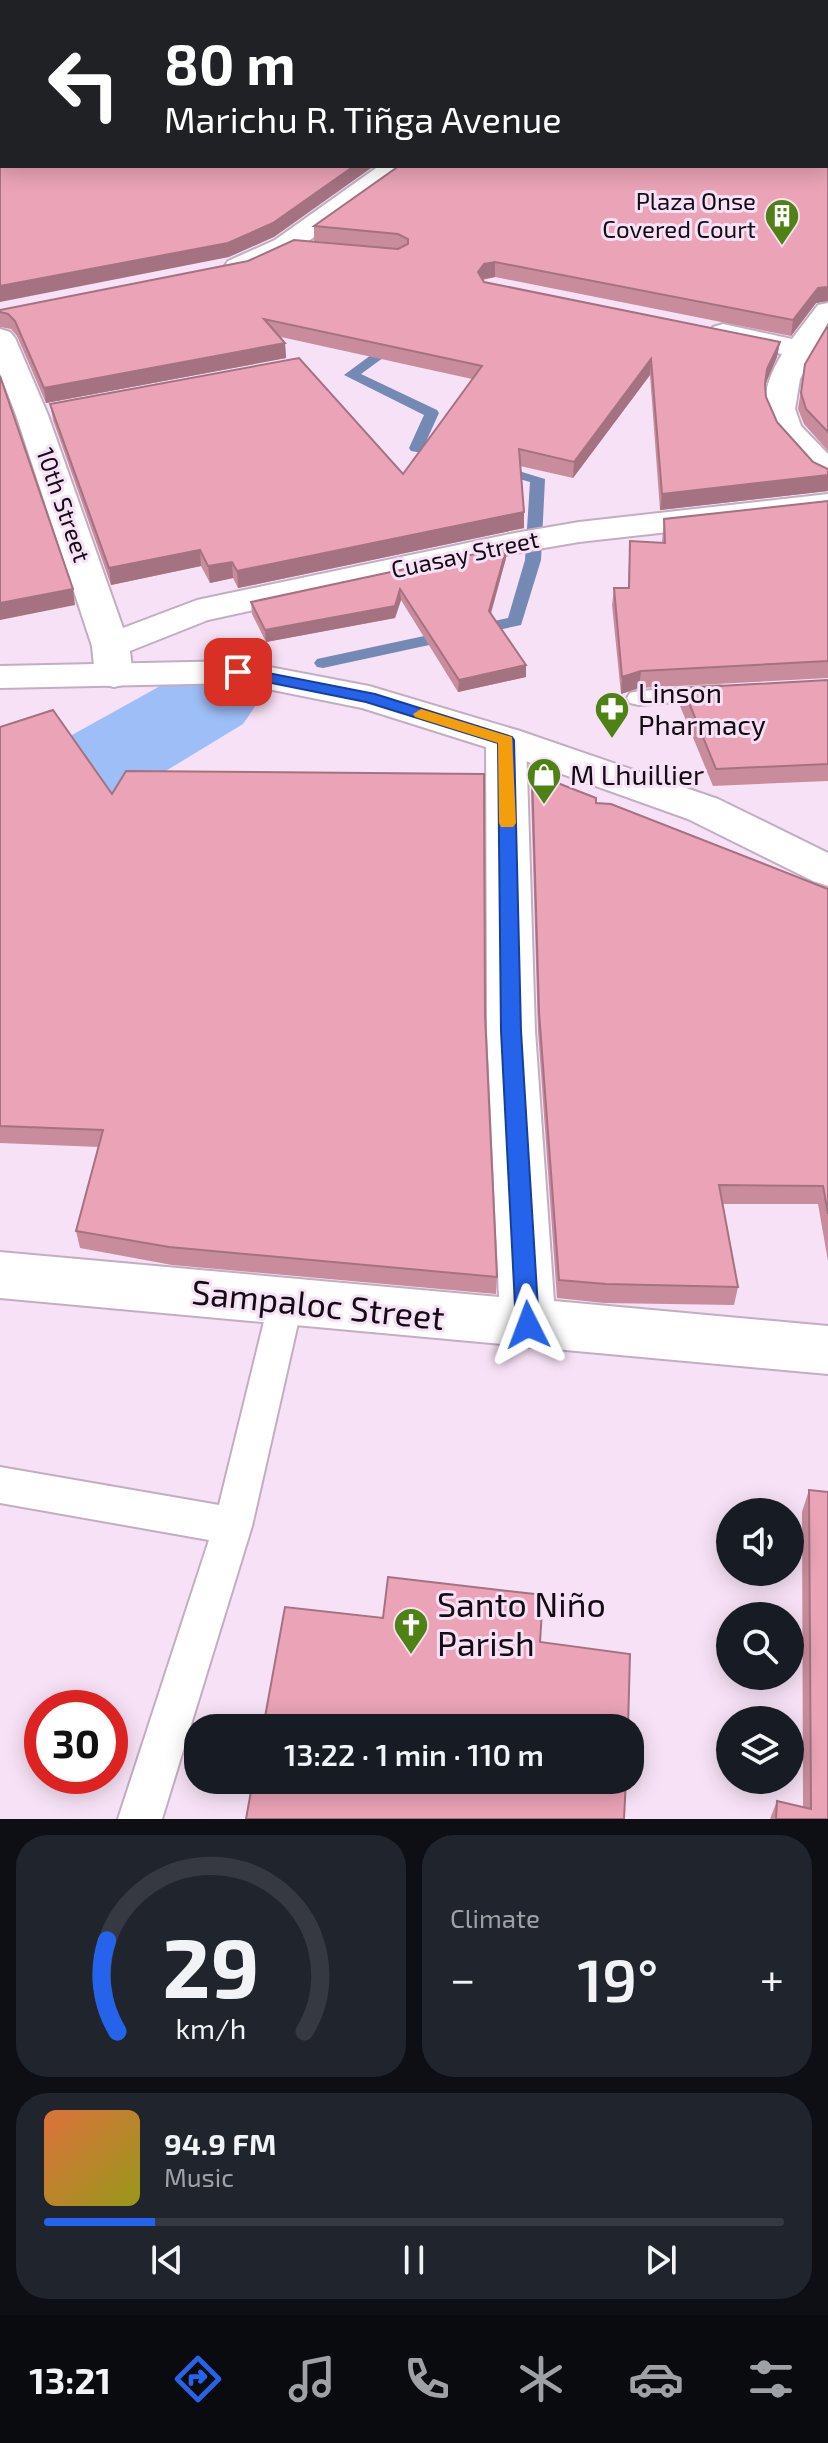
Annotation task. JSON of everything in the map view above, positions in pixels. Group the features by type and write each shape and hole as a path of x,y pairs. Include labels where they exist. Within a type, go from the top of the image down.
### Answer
{"street":[{"path":"208,273 297,248 390,168"},
{"path":"828,311 798,349 785,375 782,421 828,475"},
{"path":"694,327 798,349"},
{"name":"10th Street","path":"0,338 112,661"},
{"name":"Cuasay Street","path":"112,661 197,611 579,532 828,504"},
{"path":"0,677 112,661 238,672 369,698 506,740 703,809 828,871"},
{"path":"506,740 511,1031 528,1325"},
{"name":"Sampaloc Street","path":"0,1275 828,1350"}],"lane":[{"path":"639,698 749,692"},
{"path":"140,1819 233,1526 286,1301"},
{"path":"0,1485 233,1526"}],"building":[{"path":"0,168 351,168 273,223 228,243 0,286"},
{"path":"396,168 828,168 828,287 818,288 793,320 495,262 484,264 478,272 484,282 780,342 767,369 766,397 777,422 813,462 828,469 828,475 662,494 651,359 574,462 519,449 524,512 237,571 232,562 208,566 200,550 109,568 50,404 299,358 403,474 482,366 264,319 285,343 44,388 15,321 0,310 248,261 294,240 398,249 408,244 408,239 398,234 314,226"},
{"path":"828,325 828,432 806,409 801,393 805,364"},
{"path":"0,376 73,589 0,603"},
{"path":"828,501 828,661 641,671 622,677 614,588 629,588 630,541 665,543 664,519"},
{"path":"507,547 489,611 526,665 459,680 400,589 395,606 265,630 251,602"},
{"path":"828,680 828,764 716,769 683,688"},
{"path":"53,710 112,794 126,771 484,774 485,1014 497,1277 169,1247 76,1231 103,1130 0,1126 0,727"},
{"path":"532,773 596,798 596,803 611,804 828,889 828,1214 823,1186 719,1185 738,1287 559,1280 539,1012"},
{"path":"809,1490 828,1492 828,1819 776,1819 777,1801 811,1809"},
{"name":"Santo Niño Parish","path":"388,1577 543,1595 540,1642 630,1654 628,1714 266,1714 285,1607 383,1618"},
{"path":"250,1794 625,1794 624,1819 246,1819"}],"waterway":[{"path":"395,344 351,375 432,413 416,448 446,455"},
{"path":"323,663 515,621 533,560 538,479 496,468"},
{"path":"0,822 207,702"}],"slow traffic":[{"path":"421,714 506,740 507,823"}],"place":[{"name":"Plaza Onse Covered Court","path":"782,247"},
{"name":"Linson Pharmacy","path":"612,740"},
{"name":"M Lhuillier","path":"544,806"},
{"name":"Santo Niño Parish","path":"411,1656"}],"route":[{"path":"238,672 369,698 506,740 511,1031 528,1325"}]}
